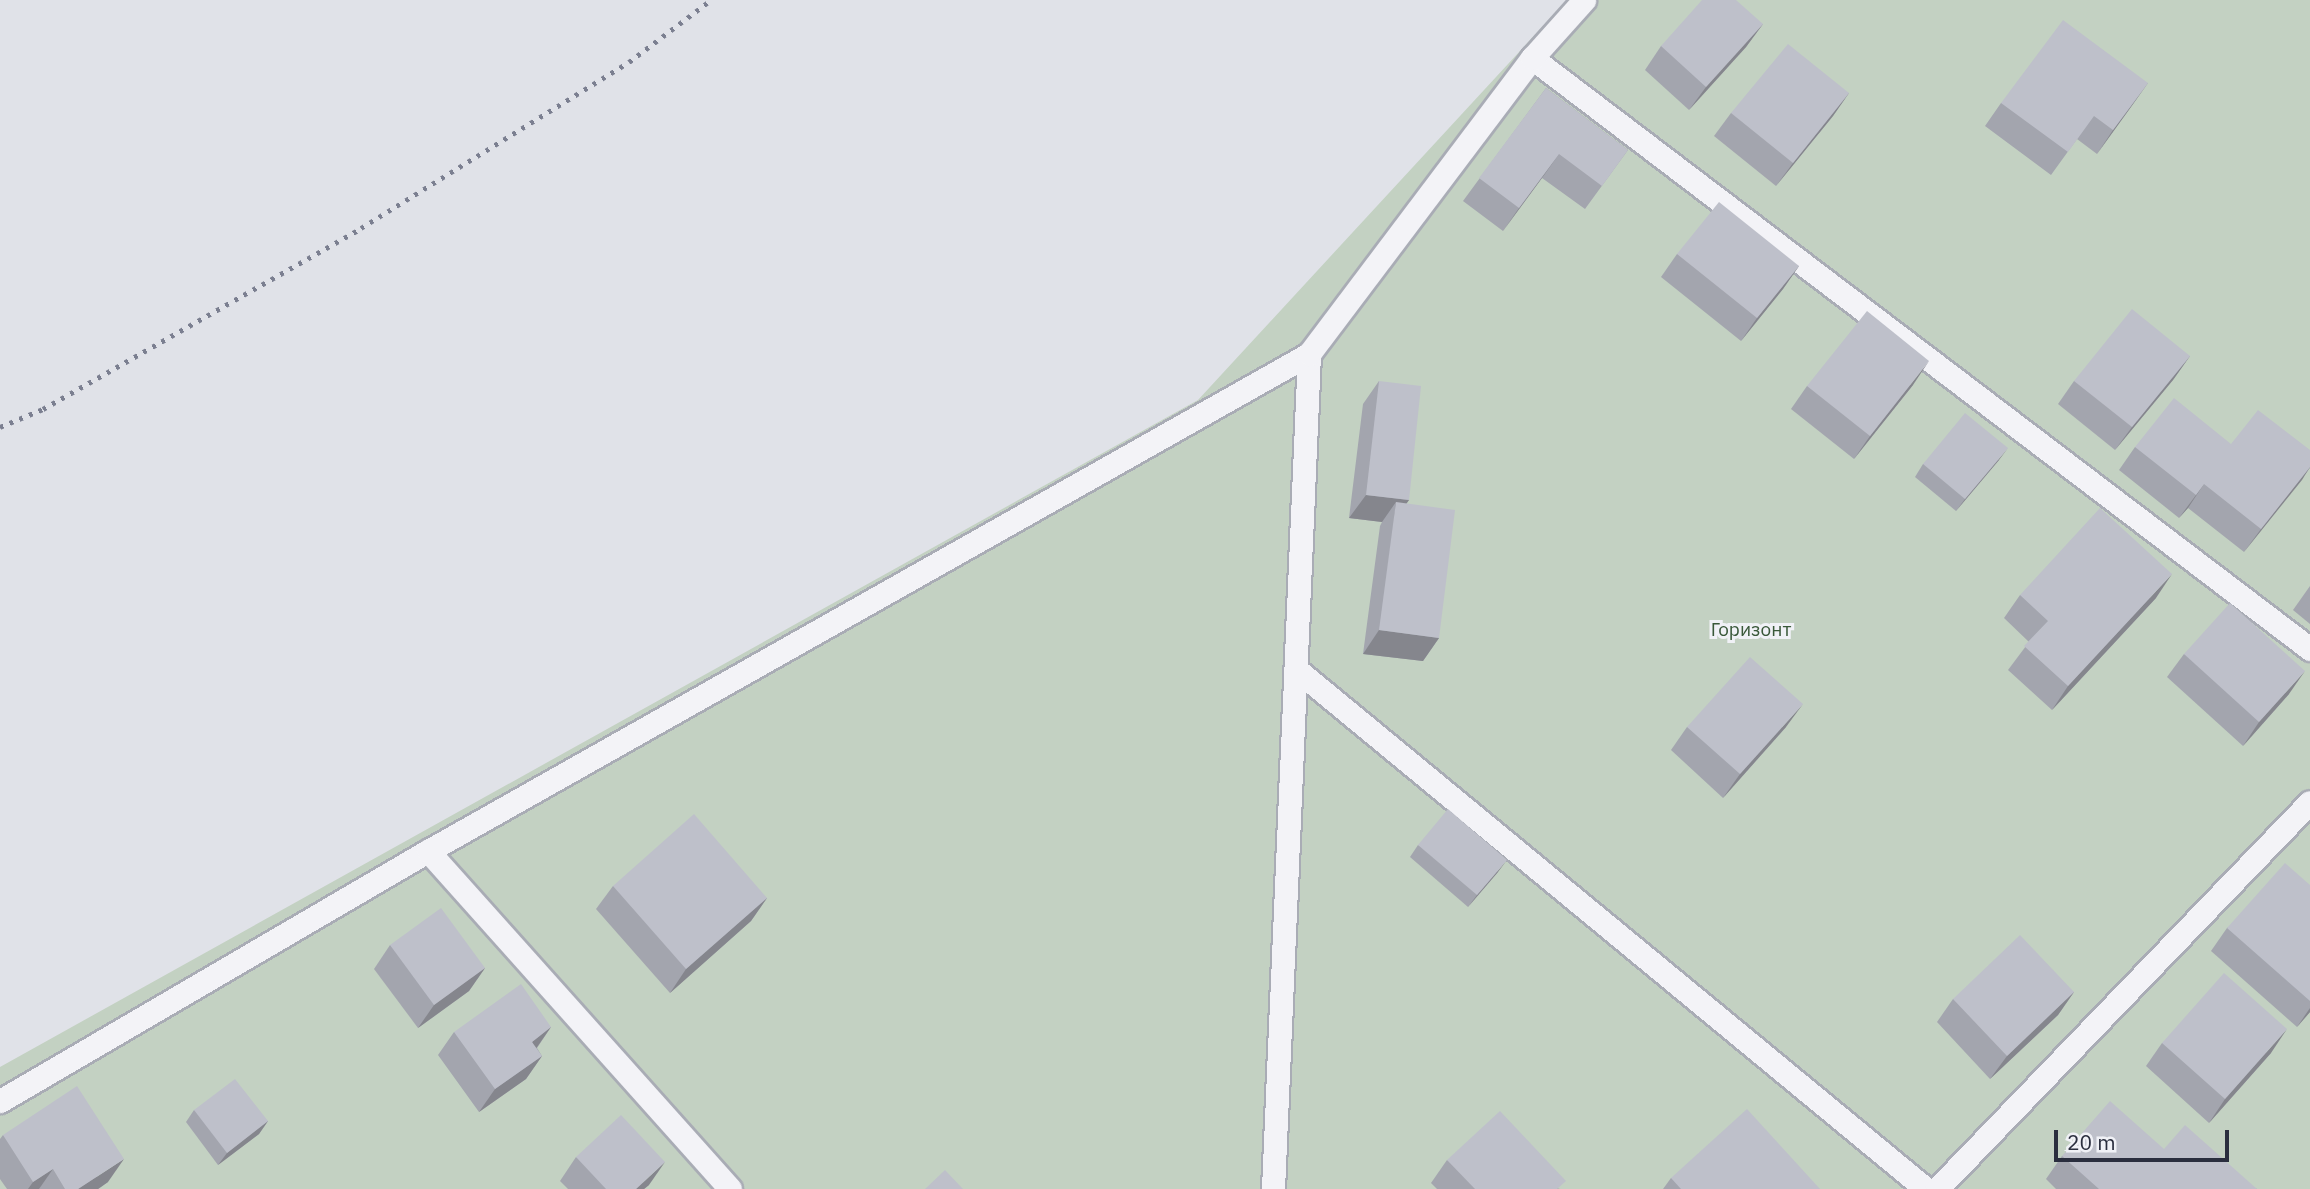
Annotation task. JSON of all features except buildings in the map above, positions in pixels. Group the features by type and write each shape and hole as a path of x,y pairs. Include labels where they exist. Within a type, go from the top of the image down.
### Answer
{"lane":[{"path":"0,1101 428,851 1308,354 1532,58 1584,0"},
{"path":"1532,58 2310,649"},
{"path":"1273,1189 1297,670 1308,354"},
{"path":"1297,670 1926,1189"},
{"path":"1937,1189 2310,802"},
{"path":"428,851 730,1189"}],"green space":[{"name":"Горизонт","path":"1567,0 2310,0 2310,1189 0,1189 0,1067 1198,400"}],"railway":[{"path":"0,427 43,409 361,228 629,62 711,0"}]}
